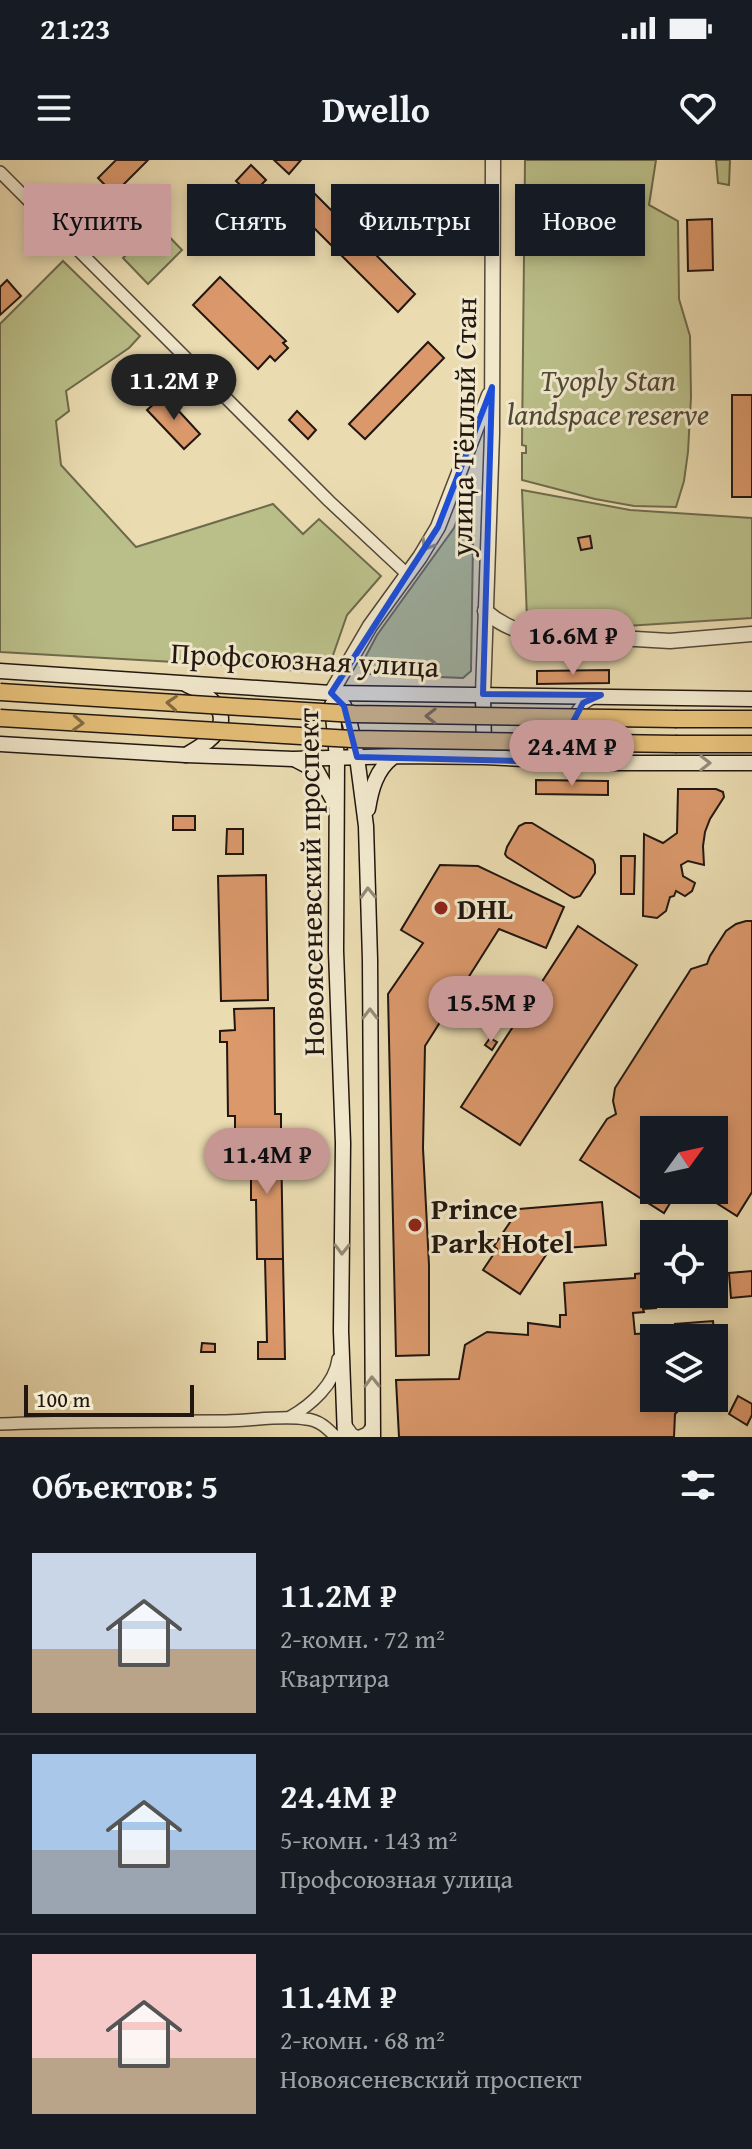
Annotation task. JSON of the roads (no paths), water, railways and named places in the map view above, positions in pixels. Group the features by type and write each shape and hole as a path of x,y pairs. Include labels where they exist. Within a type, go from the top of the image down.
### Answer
{"main road":[{"name":"улица Тёплый Стан","path":"484,757 485,611 492,434 493,160"},
{"path":"331,693 370,626 438,527 492,387"},
{"path":"485,611 503,625 532,633 670,641 752,634"},
{"name":"Профсоюзная улица","path":"0,671 331,693 752,699"},
{"path":"176,681 199,690 213,700 220,712 220,727 210,740 186,755"},
{"name":"Профсоюзная улица","path":"0,692 354,714 752,719"},
{"name":"Новоясеневский проспект","path":"331,693 344,706 350,724 366,826 370,960 373,1431"},
{"name":"Новоясеневский проспект","path":"331,693 337,758 336,951 343,1143 342,1433"},
{"path":"0,718 352,739 752,744"},
{"path":"0,744 293,759 484,757 602,763 752,763"},
{"path":"366,826 374,783 393,757"},
{"path":"293,759 317,771 337,810"}],"street":[{"path":"0,172 298,471 407,574"},
{"path":"601,695 583,703 576,712 573,734 583,753 602,763"},
{"path":"289,1418 322,1392 336,1370 341,1331"},
{"path":"0,1424 289,1418 308,1419 358,1437 373,1431"}],"place":[{"name":"DHL","path":"441,908"},
{"name":"Prince Park Hotel","path":"415,1225"}],"park label":[{"name":"Tyoply Stan landspace reserve","path":"608,397"}]}
